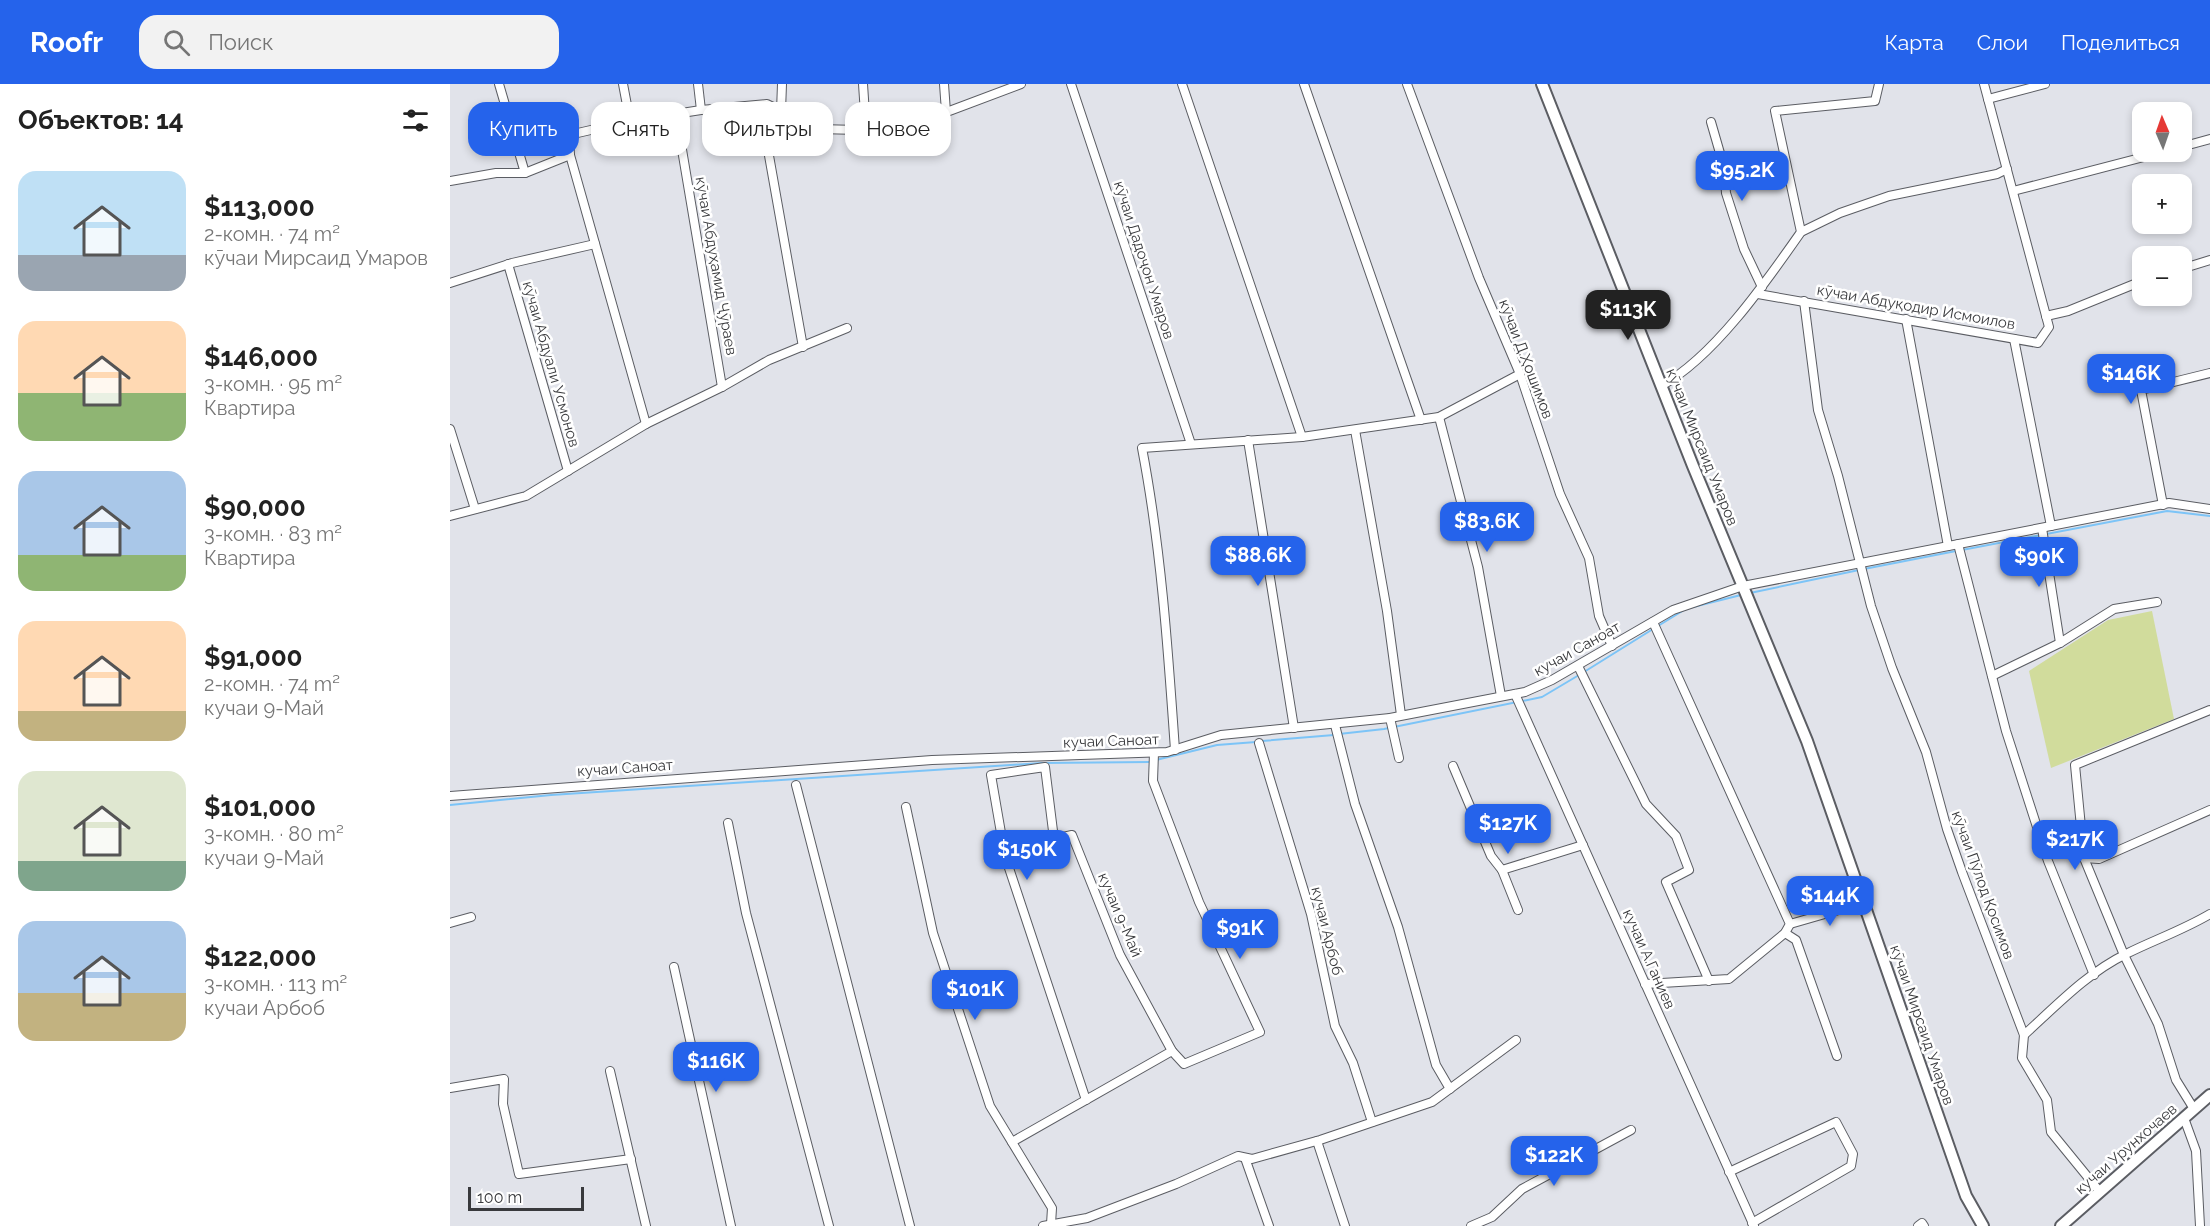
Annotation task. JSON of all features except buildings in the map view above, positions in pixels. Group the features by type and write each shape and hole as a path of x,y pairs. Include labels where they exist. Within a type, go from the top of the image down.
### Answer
{"street":[{"path":"499,84 525,173"},
{"path":"623,84 626,102"},
{"path":"690,112 701,110 698,84"},
{"path":"781,102 782,84"},
{"path":"863,84 864,102"},
{"path":"944,84 945,102"},
{"path":"951,110 1021,84"},
{"name":"кӯчаи Дадоҷон Умаров","path":"1071,84 1191,444"},
{"path":"1182,84 1302,437"},
{"path":"1304,84 1421,420"},
{"name":"кӯчаи Д.Ҳошимов","path":"1407,84 1479,278 1520,374 1560,494 1589,558 1599,616 1612,645"},
{"name":"кӯчаи Мирсаид Умаров","path":"1542,84 1661,386 1807,741 1966,1196 1983,1226"},
{"path":"1801,232 1775,111 1875,101 1879,84"},
{"path":"1984,84 2046,316 2068,311 2132,285"},
{"path":"1988,99 2045,84"},
{"path":"1711,122 1724,166 1726,193 1760,291"},
{"path":"2192,144 2210,139"},
{"path":"450,181 496,173 525,173 570,156 646,424"},
{"name":"кӯчаи Абдуҳамид Ҷӯраев","path":"683,156 722,387"},
{"path":"769,156 803,347"},
{"path":"2013,191 2132,160"},
{"path":"1661,386 1681,375 1760,291 1801,232 1840,213 1889,196 1997,174 2007,169"},
{"name":"кӯчаи Абдуали Усмонов","path":"450,283 508,264 595,244"},
{"path":"2192,266 2210,260"},
{"name":"кӯчаи Абдуали Усмонов","path":"508,264 568,471"},
{"name":"кӯчаи Абдуқодир Исмоилов","path":"1760,291 2038,343 2049,327 2046,316"},
{"name":"кӯчаи Пӯлод Қосимов","path":"1804,301 1818,410 1838,476 1860,567 1892,668 1926,752 1951,840 2025,1035 2022,1058 2047,1100 2051,1132 2100,1191"},
{"path":"1906,319 1948,546"},
{"path":"450,516 526,496 646,424 722,387 769,360 847,328"},
{"path":"2014,339 2046,527 2060,643"},
{"path":"2163,505 2141,390 2210,373"},
{"path":"1175,750 1165,610 1150,488 1142,448 1302,437 1439,417 1520,374"},
{"path":"1439,417 1478,567 1501,696"},
{"path":"450,429 475,509"},
{"path":"1355,430 1388,611 1401,715"},
{"path":"1248,440 1294,729"},
{"name":"кучаи Саноат","path":"450,796 932,760 1154,758 1221,735 1294,729 1337,731 1392,724 1401,715 1501,696 1517,699 1552,680 1580,671 1612,645 1654,626 1673,610 1745,591 1948,546 1959,548 2046,527 2163,505 2210,509"},
{"path":"1959,548 2006,731 2048,861 2094,975"},
{"path":"1992,676 2060,643 2114,609 2157,602"},
{"path":"1654,626 1790,924"},
{"path":"1580,671 1646,804 1676,836 1689,870 1666,882 1709,981"},
{"name":"кучаи А.Ганиев","path":"1517,699 1753,1224"},
{"path":"2194,1109 2176,1080 2158,1024 2124,955 2084,858 2075,765 2210,710"},
{"path":"1392,724 1399,758"},
{"path":"1337,731 1355,804 1398,927 1436,1065 1450,1089"},
{"name":"кучаи Арбоб","path":"1259,743 1311,914 1335,1026 1353,1063 1372,1122"},
{"path":"1012,1142 1172,1051 1184,1064 1260,1032 1199,902 1153,781 1154,758"},
{"path":"1453,766 1491,856 1502,870 1518,910"},
{"name":"кучаи 9-Май","path":"1086,1100 1005,856 991,775 1045,767 1054,839 1072,835 1120,955 1172,1051"},
{"path":"796,785 910,1226"},
{"path":"906,807 933,933 990,1106 1052,1208 1047,1225 1072,1223 1087,1218 1176,1184 1238,1156 1252,1160 1317,1141 1432,1102 1516,1040"},
{"path":"2084,858 2099,859 2210,810"},
{"path":"729,824 746,913 829,1226"},
{"path":"1502,870 1583,846"},
{"path":"1645,984 1729,979 1785,933 1790,924 1863,903"},
{"path":"2025,1035 2077,986 2124,955 2186,928 2210,914"},
{"path":"450,923 471,917"},
{"path":"1785,933 1796,940 1837,1056"},
{"path":"674,967 731,1226"},
{"path":"610,1071 646,1226"},
{"path":"450,1088 504,1079 503,1104 519,1174 632,1159"},
{"name":"кучаи Урунхочаев","path":"2061,1226 2210,1095"},
{"path":"2184,1118 2196,1150 2200,1226"},
{"path":"1729,1172 1836,1122 1852,1154 1851,1166 1753,1224"},
{"path":"1471,1226 1492,1217 1522,1189 1631,1130"},
{"path":"1317,1141 1345,1226"},
{"path":"1245,1158 1269,1226"},
{"path":"1918,1226 1922,1223 1924,1226"}],"green space":[{"path":"2152,611 2174,719 2051,768 2029,671 2108,620"}],"waterway":[{"path":"1962,550 2167,511 2210,516"},
{"path":"1864,569 1956,551"},
{"path":"1750,593 1859,570"},
{"path":"1689,608 1741,595"},
{"path":"1658,626 1684,610"},
{"path":"1584,672 1653,629"},
{"path":"1339,734 1384,729 1542,697 1579,675"},
{"path":"1262,741 1334,735"},
{"path":"1156,760 1217,745 1256,742"},
{"path":"450,805 551,795 1042,763 1150,762"}]}
